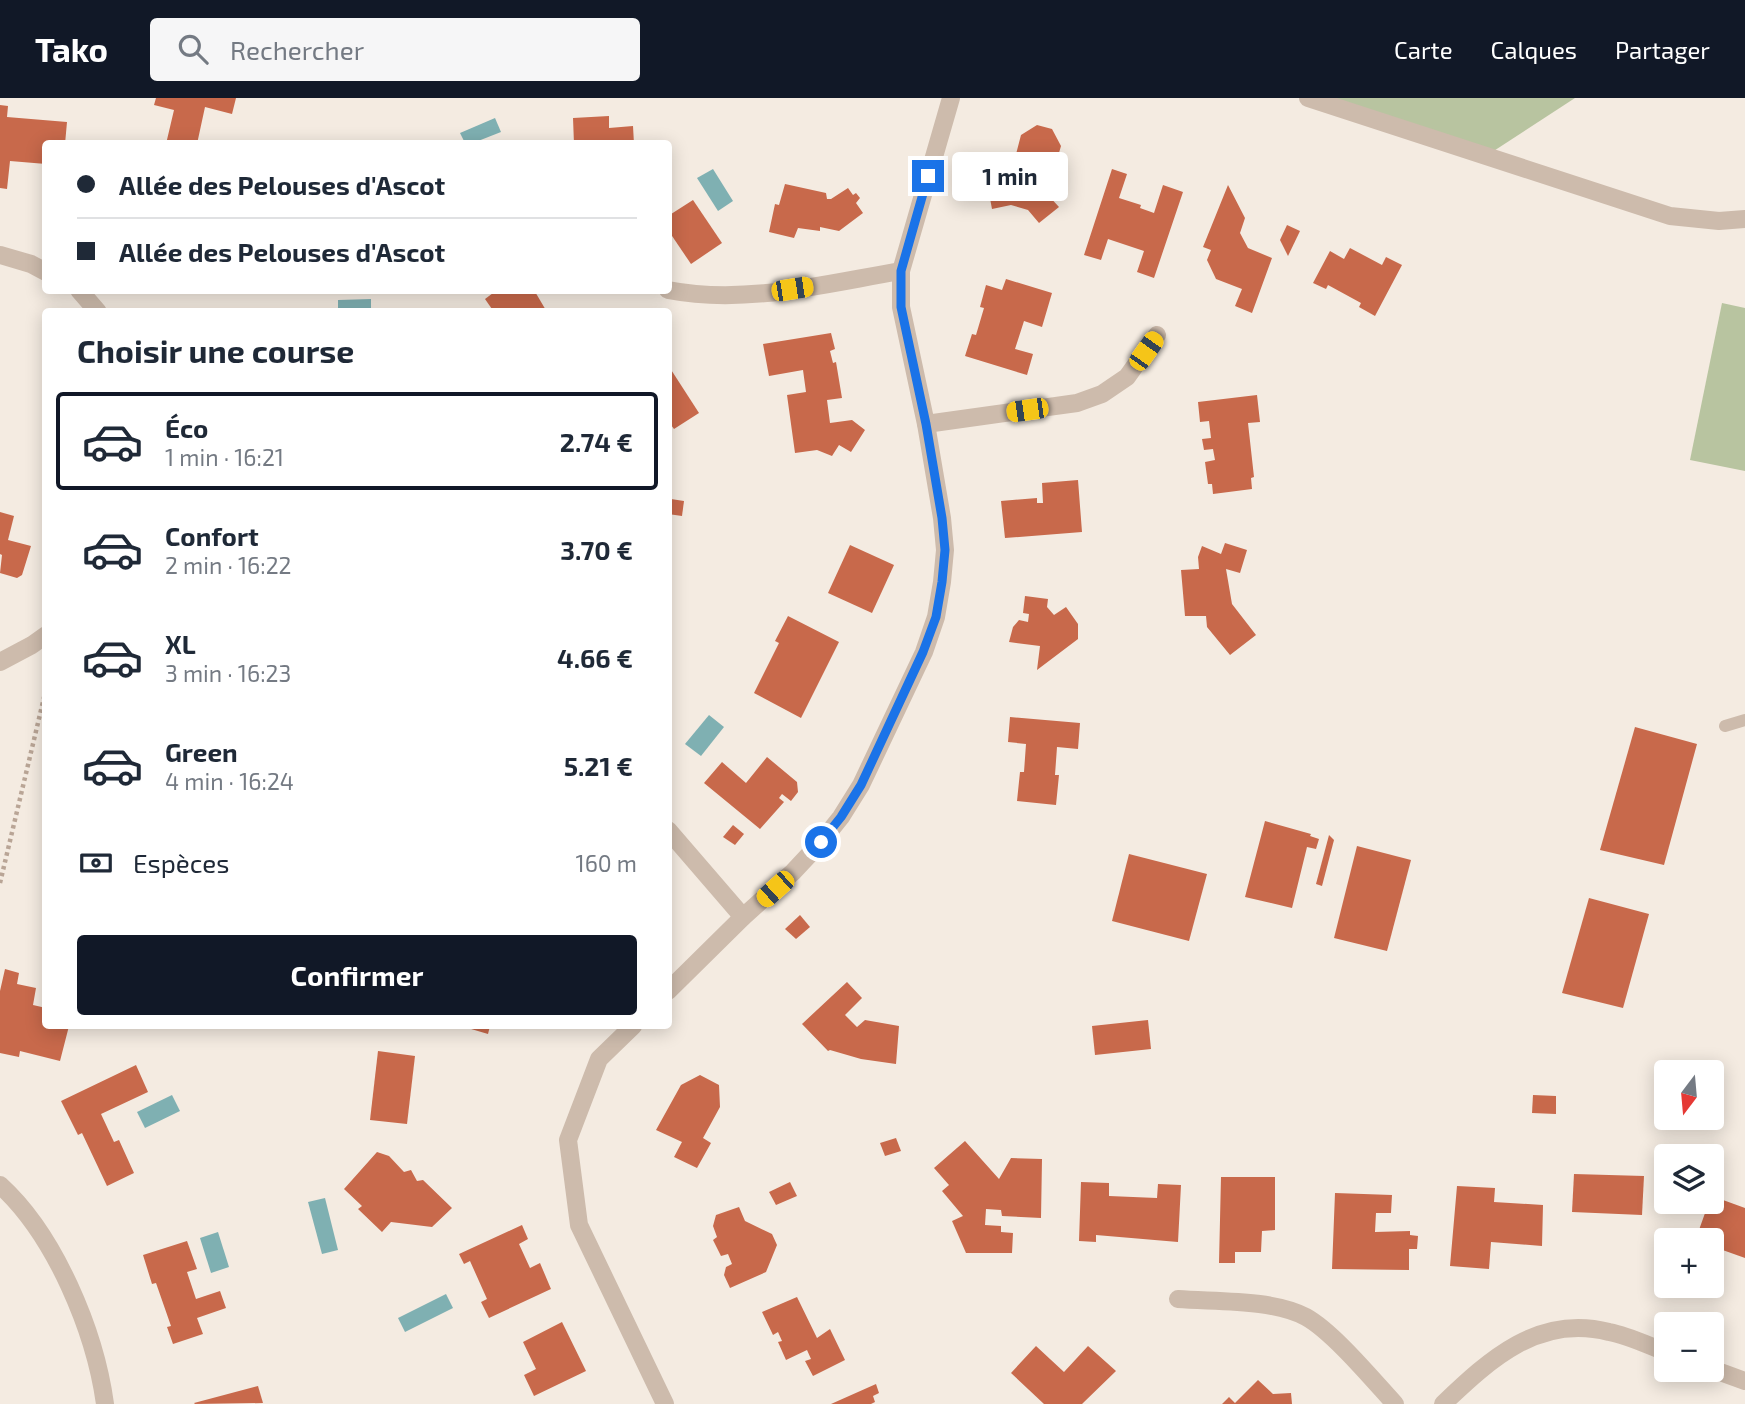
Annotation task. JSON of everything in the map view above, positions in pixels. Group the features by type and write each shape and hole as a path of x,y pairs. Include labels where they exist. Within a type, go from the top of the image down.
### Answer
{"street":[{"path":"672,987 793,872 841,817 861,785 923,652 936,617 945,550 942,518 926,424 901,307 901,271 951,98"},
{"path":"1308,98 1670,216 1719,221 1745,219"},
{"path":"0,255 42,270"},
{"path":"672,291 698,296 732,297 901,271"},
{"path":"82,294 95,308"},
{"path":"926,424 1077,402 1102,394 1127,377 1157,335"},
{"path":"0,662 42,638"},
{"path":"672,835 743,917"},
{"path":"630,1029 599,1059 568,1140 579,1225 665,1404"},
{"path":"0,1185 18,1201 46,1239 80,1311 105,1404"},
{"path":"1178,1299 1277,1307 1306,1317 1327,1333 1395,1404"},
{"path":"1443,1404 1477,1372 1507,1349 1538,1334 1573,1326 1609,1332 1654,1348"},
{"path":"1724,1373 1745,1381"}],"lane":[{"path":"1725,726 1745,720"}],"path":[{"path":"0,883 42,706"}],"green space":[{"path":"1306,98 1575,98 1486,156"},
{"path":"1722,303 1745,308 1745,471 1690,460"}],"water":[{"path":"495,118 501,132 481,140 464,140 460,133"},
{"path":"713,169 733,201 718,211 697,178"},
{"path":"371,299 371,308 338,308 338,300"},
{"path":"709,715 724,727 701,756 685,744"},
{"path":"172,1095 180,1111 145,1128 137,1112"},
{"path":"325,1198 338,1250 322,1254 308,1202"},
{"path":"218,1232 229,1267 211,1273 200,1238"},
{"path":"446,1294 453,1308 405,1332 398,1318"}],"building":[{"path":"156,98 236,98 232,114 205,107 198,140 167,140 174,110 154,105"},
{"path":"0,105 8,106 7,117 67,122 65,140 42,140 42,164 10,161 7,189 0,188"},
{"path":"609,116 609,128 633,126 634,140 574,140 573,118"},
{"path":"1037,125 1052,129 1061,146 1047,194 1059,207 1039,223 1028,210 1011,205 992,209 988,188 1009,181 1021,135"},
{"path":"1112,169 1127,174 1119,198 1141,205 1140,208 1154,213 1163,185 1183,192 1154,278 1137,272 1144,251 1108,239 1101,260 1084,255"},
{"path":"785,184 826,193 827,199 848,188 853,195 856,193 860,198 856,203 863,213 839,231 820,227 820,231 798,228 794,238 769,232 775,204 779,205"},
{"path":"1228,185 1245,218 1240,233 1248,248 1272,258 1252,313 1235,306 1242,289 1216,279 1207,260 1211,250 1203,247"},
{"path":"693,200 722,243 691,264 672,236 672,213"},
{"path":"1287,225 1300,231 1288,256 1280,240"},
{"path":"1350,248 1382,265 1386,257 1402,265 1375,316 1359,307 1361,303 1328,285 1326,289 1313,283 1330,251 1344,259"},
{"path":"1006,279 1052,293 1042,327 1024,321 1015,349 1033,354 1027,375 965,356 972,334 976,335 984,308 980,307 986,285 1002,290"},
{"path":"492,294 536,294 545,308 491,308 485,299"},
{"path":"831,333 835,349 830,351 833,363 836,362 842,398 827,400 830,423 852,420 865,430 851,452 839,445 832,456 817,450 795,453 787,395 806,392 803,370 769,376 763,344"},
{"path":"672,371 699,413 674,429 672,426"},
{"path":"1257,395 1260,422 1248,423 1254,477 1251,478 1252,489 1213,494 1212,484 1208,484 1205,462 1215,460 1213,449 1204,450 1202,439 1211,438 1209,421 1200,422 1198,402"},
{"path":"1078,480 1082,532 1005,538 1001,501 1037,498 1037,503 1043,503 1042,483"},
{"path":"672,499 684,501 682,516 672,515"},
{"path":"0,512 14,516 8,540 31,546 22,575 17,578 0,573"},
{"path":"1225,543 1247,550 1240,573 1226,569 1232,604 1256,635 1230,655 1207,627 1206,616 1185,616 1181,570 1199,569 1198,557 1202,546 1221,554"},
{"path":"850,545 894,565 872,613 828,593"},
{"path":"1025,596 1048,599 1047,607 1054,615 1066,607 1078,624 1078,639 1037,670 1040,646 1009,642 1013,627 1019,620 1028,622 1029,614 1023,613"},
{"path":"788,616 839,642 801,718 754,693 779,643 775,641"},
{"path":"1010,717 1080,723 1078,749 1057,747 1055,775 1059,775 1056,805 1017,801 1020,772 1024,772 1026,744 1008,742"},
{"path":"1635,727 1697,744 1664,865 1600,850"},
{"path":"767,757 797,782 798,792 791,801 782,794 779,798 784,802 760,829 704,783 722,762 746,783"},
{"path":"1265,821 1311,834 1310,836 1319,839 1316,849 1307,847 1292,908 1245,897"},
{"path":"733,825 744,834 735,845 723,837"},
{"path":"1329,835 1334,840 1322,886 1316,884"},
{"path":"1357,846 1411,860 1387,951 1334,938"},
{"path":"1129,854 1207,874 1189,941 1112,921"},
{"path":"1589,898 1649,914 1623,1008 1562,993"},
{"path":"800,915 810,927 796,939 785,929"},
{"path":"5,969 19,973 17,984 36,988 33,1005 42,1007 42,1029 68,1029 60,1061 20,1051 19,1057 0,1053 0,991"},
{"path":"847,982 862,998 845,1015 857,1027 865,1020 899,1026 896,1064 828,1051 802,1024"},
{"path":"1148,1020 1151,1049 1095,1055 1092,1026"},
{"path":"471,1029 489,1029 488,1034"},
{"path":"378,1051 415,1056 407,1124 370,1120"},
{"path":"136,1065 148,1092 101,1114 114,1142 119,1140 134,1173 107,1186 82,1133 78,1135 61,1101"},
{"path":"700,1075 719,1085 720,1107 703,1138 711,1143 697,1168 674,1157 682,1142 656,1130 681,1085"},
{"path":"1533,1095 1556,1096 1556,1114 1532,1113"},
{"path":"896,1138 901,1151 885,1156 880,1143"},
{"path":"965,1141 999,1179 1011,1158 1042,1159 1041,1218 1002,1216 1001,1210 986,1209 985,1225 1001,1226 1001,1232 1013,1233 1012,1253 966,1253 952,1221 963,1216 942,1191 949,1185 934,1168"},
{"path":"377,1152 389,1156 404,1172 411,1170 417,1181 423,1180 452,1208 432,1227 391,1222 382,1232 358,1209 362,1206 344,1189"},
{"path":"1574,1174 1644,1176 1642,1215 1572,1212"},
{"path":"1221,1177 1275,1177 1275,1230 1262,1231 1261,1252 1235,1252 1235,1263 1219,1263"},
{"path":"790,1182 797,1196 776,1205 769,1192"},
{"path":"1081,1182 1109,1183 1109,1196 1157,1198 1158,1184 1181,1185 1178,1242 1096,1235 1096,1242 1079,1241"},
{"path":"1457,1186 1495,1188 1494,1202 1543,1205 1542,1246 1491,1242 1489,1269 1450,1266"},
{"path":"1335,1193 1392,1195 1391,1213 1376,1213 1375,1232 1410,1231 1410,1235 1418,1236 1417,1249 1409,1249 1409,1270 1332,1269"},
{"path":"1724,1200 1745,1208 1745,1258 1724,1250 1724,1228 1700,1228 1705,1214 1724,1214"},
{"path":"739,1207 745,1221 772,1234 777,1245 766,1272 730,1288 724,1275 726,1267 732,1264 728,1254 721,1256 713,1240 717,1237 713,1226 716,1215"},
{"path":"522,1225 528,1239 519,1244 530,1268 540,1263 551,1289 489,1318 481,1302 487,1299 470,1261 464,1264 459,1254"},
{"path":"187,1241 197,1269 187,1272 196,1299 220,1291 226,1308 197,1318 203,1334 173,1344 167,1327 171,1326 156,1283 152,1284 143,1255"},
{"path":"797,1297 817,1338 830,1329 845,1360 813,1376 805,1361 811,1359 807,1350 786,1360 778,1342 782,1341 778,1332 773,1335 762,1312"},
{"path":"562,1322 586,1371 534,1396 524,1375 536,1369 523,1342"},
{"path":"1036,1346 1064,1372 1088,1346 1116,1371 1082,1404 1044,1404 1011,1373"},
{"path":"1258,1380 1273,1394 1291,1393 1292,1404 1222,1404 1229,1397 1235,1403"},
{"path":"876,1384 879,1393 873,1396 875,1402 871,1404 831,1404"},
{"path":"258,1386 263,1403 194,1403"}],"route":[{"path":"821,842 861,785 923,652 936,617 942,582 945,550 942,518 926,424 901,307 901,271 928,176"}]}
